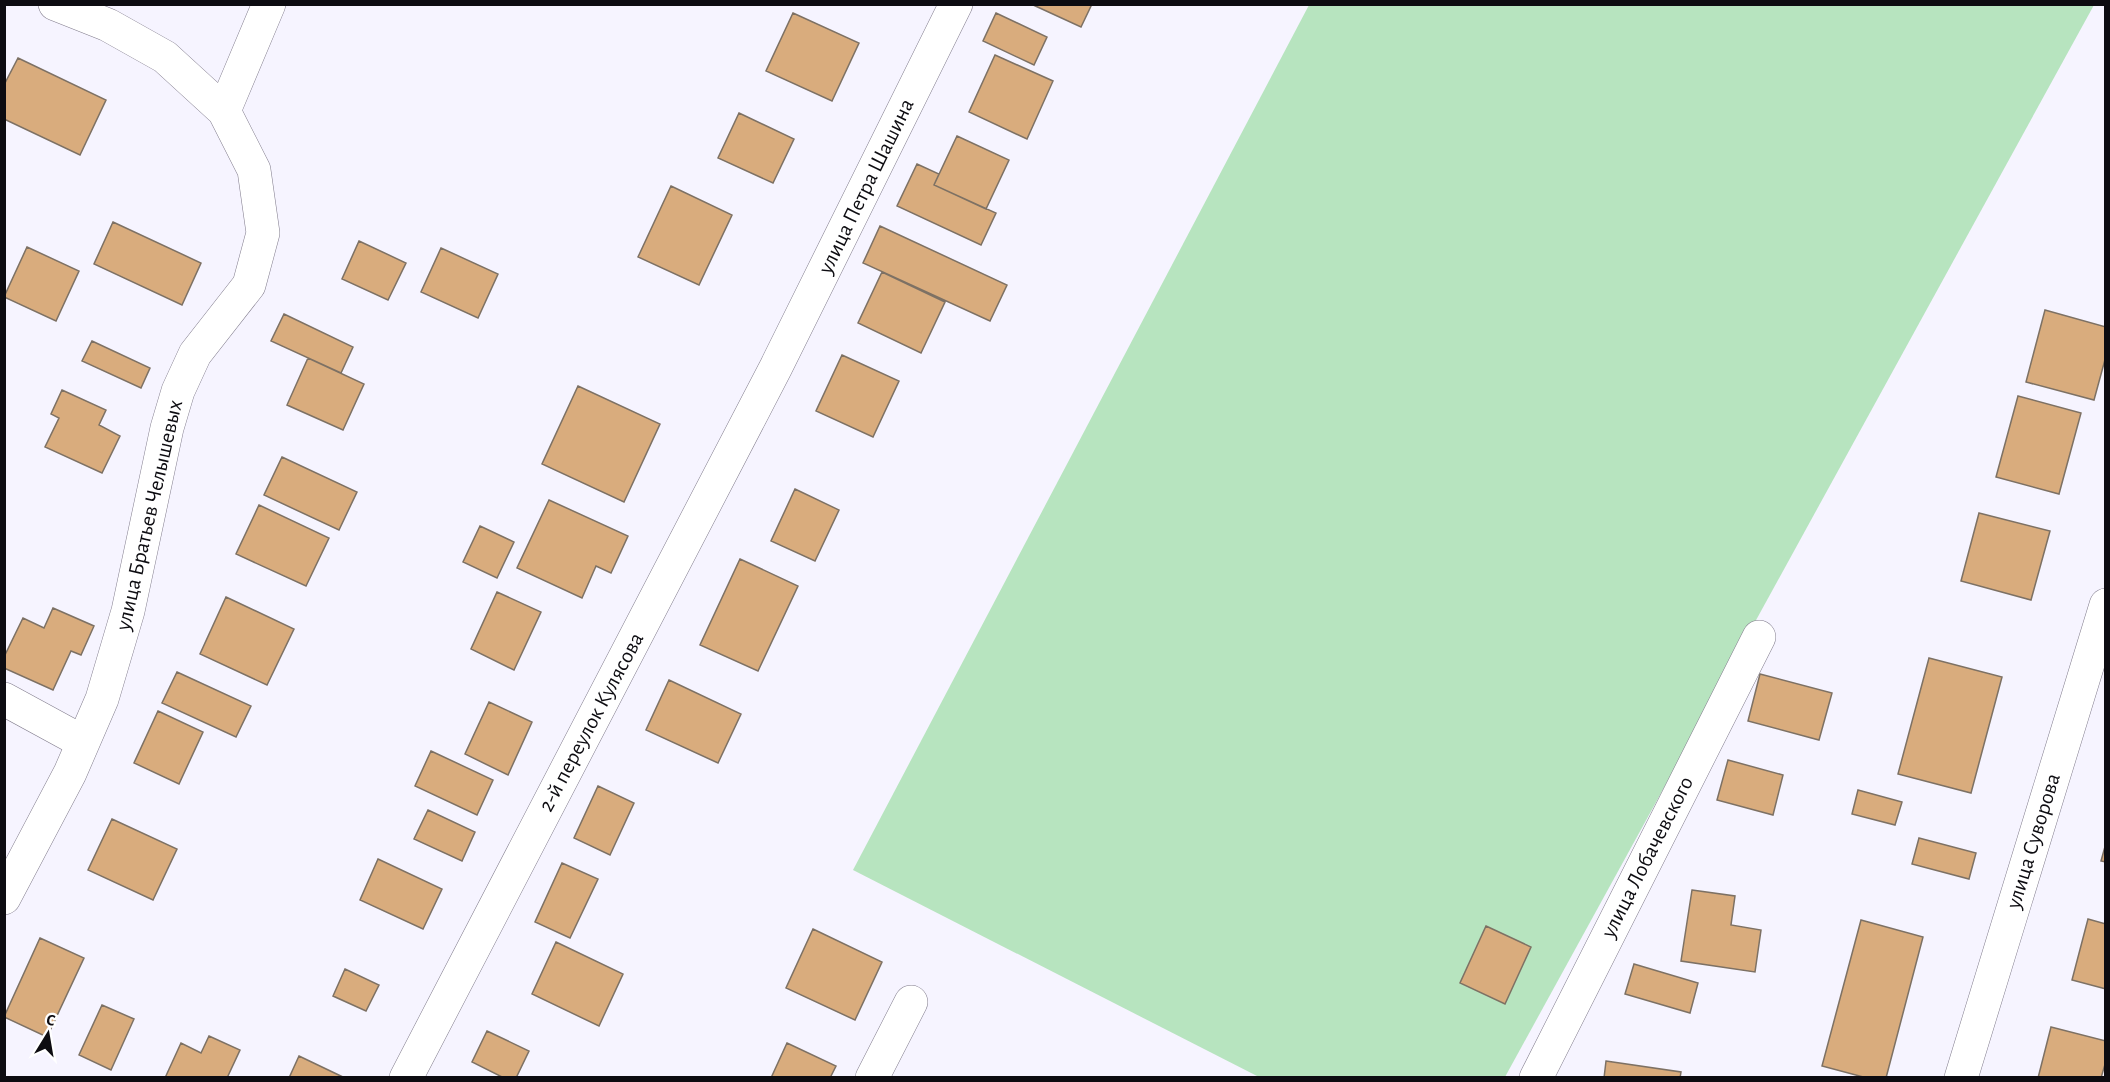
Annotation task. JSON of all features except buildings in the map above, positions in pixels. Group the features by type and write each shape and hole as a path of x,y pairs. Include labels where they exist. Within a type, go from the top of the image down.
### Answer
{"street":[{"name":"улица Братьев Челышевых","path":"4,898 70,773 102,699 128,611 166,428 178,391 195,354 249,285 264,233 255,170 224,111 165,57 108,25 55,4"},
{"path":"224,111 269,4"},
{"name":"улица Петра Шашина","path":"776,367 956,4"},
{"name":"2-й переулок Кулясова","path":"406,1077 776,367"},
{"name":"улица Суворова","path":"1961,1077 2106,605"},
{"name":"улица Лобачевского","path":"1536,1077 1759,637"},
{"path":"4,699 84,741"},
{"path":"872,1077 911,1002"}],"green space":[{"path":"1309,5 2094,5 1505,1077 1259,1077 853,870"}]}
